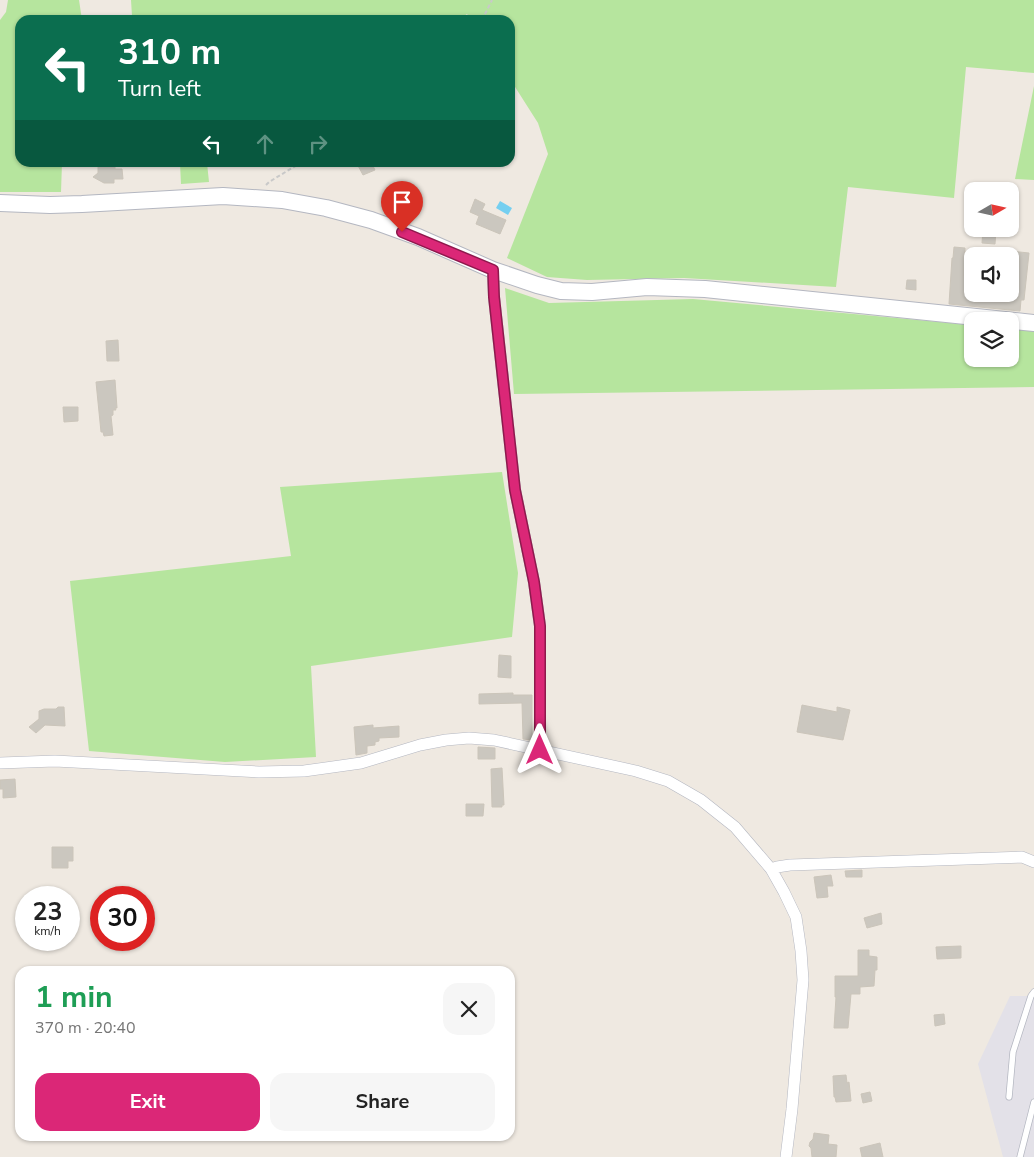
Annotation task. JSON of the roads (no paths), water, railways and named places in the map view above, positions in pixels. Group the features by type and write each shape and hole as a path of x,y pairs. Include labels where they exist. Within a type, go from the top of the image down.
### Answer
{"street":[{"path":"0,202 66,204 223,196 282,200 326,208 371,220 418,237 493,270 561,291 592,292 647,287 705,288 1034,323"},
{"path":"493,270 495,307 515,490 534,582 540,626 540,750"},
{"path":"0,763 55,761 259,772 311,770 361,763 420,745 469,738 494,740 636,771 668,781 701,800 735,827 771,869 796,917 803,980 786,1157"},
{"path":"771,869 790,865 1022,857 1034,862"}],"lane":[{"path":"1009,1097 1013,1052 1034,992"},
{"path":"1020,1157 1034,1102"}],"water":[{"path":"500,201 512,208 508,215 496,208"}]}
